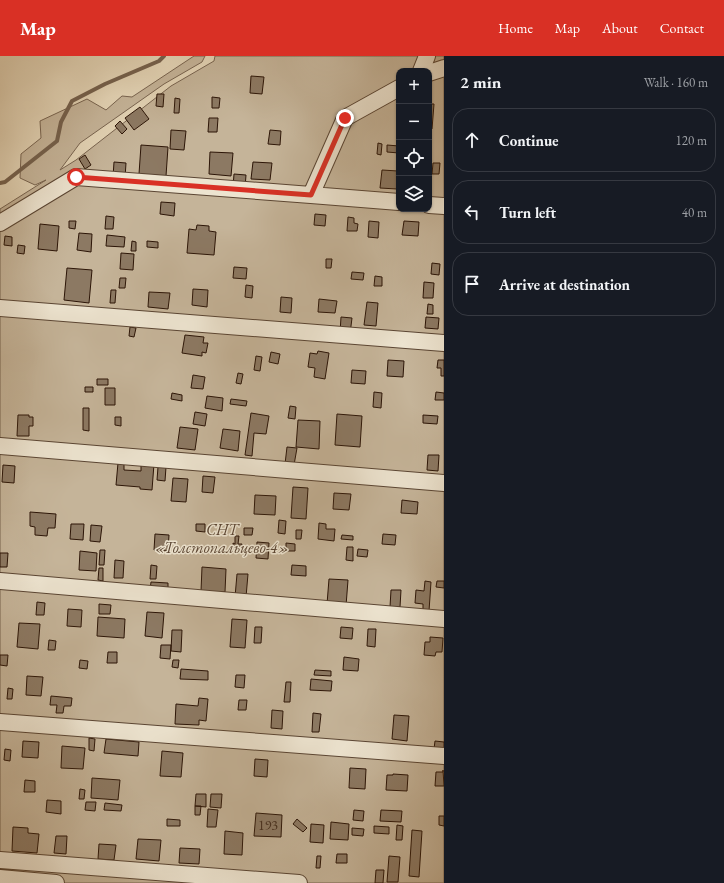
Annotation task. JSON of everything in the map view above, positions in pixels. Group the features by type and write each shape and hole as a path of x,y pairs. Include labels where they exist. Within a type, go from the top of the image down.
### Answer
{"lane":[{"path":"421,68 427,56"},
{"path":"432,73 444,68"},
{"path":"311,195 345,118 396,90"},
{"path":"0,223 76,177 396,202"},
{"path":"432,205 444,206"},
{"path":"0,308 444,343"},
{"path":"0,446 444,483"},
{"path":"0,581 444,619"},
{"path":"0,722 444,756"},
{"path":"0,860 299,883"},
{"path":"10,880 56,883"}],"green space":[{"name":"СНТ «Толстопальцево-4»","path":"194,56 205,56 202,62 164,84 80,143 60,170 76,160 171,86 214,61 215,56 444,56 444,883 0,883 0,209 46,180 35,185 20,178 21,154 41,138 40,121 87,99 106,110 122,96 132,97"}],"building":[{"path":"251,76 264,77 262,94 250,93"},
{"path":"157,94 164,94 163,107 156,106"},
{"path":"212,97 220,98 219,108 212,108"},
{"path":"175,98 180,99 179,113 174,113"},
{"path":"432,104 434,104 432,129"},
{"path":"140,107 149,119 134,130 125,118"},
{"path":"209,118 218,118 217,132 208,132"},
{"path":"120,121 127,129 122,134 115,126"},
{"path":"171,130 186,131 184,150 170,149"},
{"path":"270,130 281,131 280,145 268,144"},
{"path":"378,143 382,144 381,155 377,154"},
{"path":"141,145 168,147 166,176 139,174"},
{"path":"387,145 396,146 396,153 387,152"},
{"path":"210,152 233,153 231,176 209,174"},
{"path":"85,155 91,165 85,169 79,159"},
{"path":"114,162 126,163 125,178 113,177"},
{"path":"253,162 272,163 270,180 251,179"},
{"path":"433,163 440,163 439,174 432,174"},
{"path":"382,170 396,171 396,189 380,188"},
{"path":"234,174 246,175 245,188 233,187"},
{"path":"161,202 175,203 174,216 160,214"},
{"path":"315,214 326,215 325,226 314,225"},
{"path":"106,216 114,217 113,229 105,229"},
{"path":"348,217 354,218 354,223 358,224 357,231 347,231"},
{"path":"69,221 76,221 75,229 69,228"},
{"path":"369,221 379,222 378,238 368,237"},
{"path":"404,221 419,222 418,236 402,235"},
{"path":"40,224 59,226 57,251 38,249"},
{"path":"197,225 209,226 209,231 216,232 214,255 187,253 189,229 196,230"},
{"path":"79,233 92,234 91,252 77,250"},
{"path":"107,235 125,237 124,247 106,246"},
{"path":"5,236 12,237 12,246 4,245"},
{"path":"132,241 136,242 136,251 131,251"},
{"path":"147,241 158,242 158,248 147,247"},
{"path":"18,245 25,246 24,254 17,253"},
{"path":"121,253 134,254 133,270 120,269"},
{"path":"326,259 332,259 331,268 326,268"},
{"path":"432,263 440,264 439,275 431,274"},
{"path":"234,267 247,268 246,279 233,278"},
{"path":"67,268 92,270 89,303 64,300"},
{"path":"352,272 364,273 363,280 351,279"},
{"path":"375,276 382,277 382,286 374,286"},
{"path":"120,278 126,278 125,288 119,288"},
{"path":"424,282 434,283 433,298 423,298"},
{"path":"246,285 253,286 252,298 245,297"},
{"path":"193,289 208,290 207,307 192,305"},
{"path":"111,290 116,290 115,303 110,303"},
{"path":"149,292 170,293 168,309 148,307"},
{"path":"281,297 292,298 291,313 280,312"},
{"path":"319,299 337,301 335,313 318,312"},
{"path":"367,302 378,303 376,326 364,325"},
{"path":"428,304 433,305 433,314 427,314"},
{"path":"341,317 352,318 350,334 340,333"},
{"path":"426,317 439,318 438,329 425,328"},
{"path":"130,327 136,328 134,337 129,336"},
{"path":"185,335 204,337 203,343 208,343 206,353 202,352 202,356 182,353"},
{"path":"318,351 329,353 325,379 314,377 315,368 308,367 310,353 317,354"},
{"path":"271,352 280,354 278,364 269,362"},
{"path":"256,356 262,357 260,371 254,370"},
{"path":"388,360 404,361 403,377 387,376"},
{"path":"438,360 444,360 444,376 441,376 441,368 437,368"},
{"path":"352,370 366,371 365,384 351,383"},
{"path":"238,373 243,374 241,384 236,383"},
{"path":"193,375 205,377 203,389 191,388"},
{"path":"97,379 108,379 108,385 97,385"},
{"path":"85,387 93,387 93,392 85,392"},
{"path":"105,388 115,388 115,405 105,405"},
{"path":"374,392 382,393 381,408 373,407"},
{"path":"436,392 444,393 444,400 435,400"},
{"path":"172,393 182,395 182,401 171,399"},
{"path":"207,396 223,398 222,411 205,408"},
{"path":"231,399 247,401 246,406 230,404"},
{"path":"290,406 296,407 295,419 288,418"},
{"path":"83,408 89,408 89,431 83,430"},
{"path":"195,412 207,414 205,426 193,424"},
{"path":"251,413 269,416 266,434 254,433 252,456 245,455"},
{"path":"337,414 362,416 360,447 335,445"},
{"path":"18,415 29,415 29,417 33,417 33,426 29,426 29,436 17,436"},
{"path":"423,415 438,416 437,424 423,423"},
{"path":"115,417 121,417 121,426 115,425"},
{"path":"298,420 320,421 319,449 296,447"},
{"path":"180,427 198,429 195,450 177,448"},
{"path":"223,429 240,431 238,451 220,448"},
{"path":"287,447 297,448 294,465 285,464"},
{"path":"428,455 439,455 438,471 427,470"},
{"path":"118,463 124,464 124,470 141,471 141,463 154,464 152,490 140,489 140,487 116,485"},
{"path":"3,465 15,466 14,483 2,482"},
{"path":"158,467 166,467 165,481 157,480"},
{"path":"203,476 215,477 213,493 202,492"},
{"path":"173,478 188,479 186,502 171,501"},
{"path":"293,487 308,488 306,519 291,518"},
{"path":"334,493 351,494 349,510 333,509"},
{"path":"255,495 276,496 275,515 254,514"},
{"path":"402,500 418,502 417,514 401,513"},
{"path":"30,512 56,514 55,528 48,528 47,536 35,535 35,527 30,526"},
{"path":"279,520 286,521 285,534 278,533"},
{"path":"319,523 326,524 326,529 335,529 334,541 318,539"},
{"path":"71,524 84,524 83,540 70,539"},
{"path":"196,524 205,524 205,532 196,531"},
{"path":"91,525 102,526 100,542 90,541"},
{"path":"244,528 253,528 252,535 244,535"},
{"path":"296,530 302,530 301,539 296,539"},
{"path":"155,534 169,535 168,551 154,550"},
{"path":"383,534 396,535 395,545 382,544"},
{"path":"342,535 353,536 353,540 341,539"},
{"path":"235,536 239,536 238,544 242,544 242,549 238,549 237,551 234,551 233,549 233,543 235,544"},
{"path":"257,542 269,543 268,559 256,558"},
{"path":"286,543 295,544 295,551 286,551"},
{"path":"347,547 353,547 353,561 346,560"},
{"path":"358,549 368,550 367,557 357,556"},
{"path":"100,550 105,550 104,565 99,565"},
{"path":"80,551 97,553 96,571 79,570"},
{"path":"0,553 8,553 7,567 0,567"},
{"path":"115,560 124,561 123,578 114,578"},
{"path":"151,565 157,566 156,579 150,579"},
{"path":"292,565 306,566 306,576 291,575"},
{"path":"202,567 226,569 225,592 201,591"},
{"path":"99,568 103,568 103,581 98,580"},
{"path":"237,574 248,574 246,597 235,597"},
{"path":"329,579 348,580 346,606 327,604"},
{"path":"425,581 431,582 429,611 423,611 423,604 415,603 416,590 424,591"},
{"path":"437,581 444,581 444,588 436,587"},
{"path":"151,582 168,583 168,592 150,590"},
{"path":"391,590 401,590 400,607 390,607"},
{"path":"37,602 45,603 44,615 36,615"},
{"path":"99,604 111,605 110,614 99,614"},
{"path":"68,609 82,610 81,627 67,626"},
{"path":"147,612 164,613 162,638 145,636"},
{"path":"98,617 125,619 124,638 97,636"},
{"path":"232,619 247,620 245,648 230,647"},
{"path":"19,623 40,624 38,649 17,647"},
{"path":"255,627 262,627 261,643 254,643"},
{"path":"341,627 353,628 352,639 340,638"},
{"path":"368,629 376,629 375,647 367,646"},
{"path":"172,630 182,630 181,652 171,651"},
{"path":"430,637 443,638 442,652 436,652 435,656 424,655 425,642 430,642"},
{"path":"49,640 56,641 55,650 48,650"},
{"path":"161,645 171,645 170,659 160,658"},
{"path":"108,652 117,652 117,663 107,663"},
{"path":"0,655 8,655 7,666 0,665"},
{"path":"344,657 359,659 358,671 343,670"},
{"path":"80,660 88,661 87,669 79,668"},
{"path":"173,660 179,660 178,668 172,667"},
{"path":"181,669 208,671 208,680 180,679"},
{"path":"315,670 331,671 331,676 314,675"},
{"path":"236,675 245,675 244,688 235,687"},
{"path":"27,676 43,677 41,696 26,695"},
{"path":"311,679 332,681 331,691 310,690"},
{"path":"286,682 291,682 290,702 284,702"},
{"path":"8,688 13,689 12,699 7,699"},
{"path":"51,696 72,698 71,706 64,706 63,713 56,713 57,705 50,705"},
{"path":"199,698 208,699 206,721 199,720 199,725 175,724 176,704 198,706"},
{"path":"239,700 247,700 246,710 238,710"},
{"path":"272,710 283,711 282,729 271,728"},
{"path":"313,713 321,714 319,732 312,732"},
{"path":"394,715 409,716 407,741 392,739"},
{"path":"89,738 95,739 94,751 89,750"},
{"path":"106,739 139,742 138,756 104,753"},
{"path":"23,741 39,742 38,758 22,757"},
{"path":"435,741 444,742 444,749 434,749"},
{"path":"62,746 85,748 83,769 61,768"},
{"path":"5,749 11,750 10,761 4,760"},
{"path":"162,751 183,753 181,777 160,776"},
{"path":"255,759 268,760 267,777 254,776"},
{"path":"350,768 366,769 365,789 349,788"},
{"path":"443,770 444,786 435,786 436,772 443,772"},
{"path":"387,775 408,775 407,791 386,790"},
{"path":"92,778 120,780 118,800 91,798"},
{"path":"25,780 35,781 35,792 24,792"},
{"path":"80,789 85,790 84,799 79,799"},
{"path":"196,794 206,794 206,807 195,806"},
{"path":"211,794 222,794 221,808 210,807"},
{"path":"47,800 61,801 61,814 46,812"},
{"path":"86,802 96,802 95,811 85,810"},
{"path":"105,803 122,805 121,811 104,810"},
{"path":"195,806 201,806 200,815 195,815"},
{"path":"208,809 218,810 216,827 207,827"},
{"path":"354,810 364,811 363,821 353,820"},
{"path":"381,810 402,811 401,822 380,821"},
{"path":"256,813 282,815 281,837 254,836"},
{"path":"439,816 444,816 444,826 439,825"},
{"path":"167,819 180,820 180,826 167,826"},
{"path":"297,819 307,828 303,832 293,824"},
{"path":"331,822 349,824 348,840 330,839"},
{"path":"311,824 324,825 323,843 310,842"},
{"path":"397,825 403,826 402,840 396,840"},
{"path":"374,826 389,827 389,834 374,833"},
{"path":"13,827 28,828 28,833 39,834 37,853 12,851"},
{"path":"352,828 364,829 363,836 352,835"},
{"path":"412,830 422,831 419,877 409,876"},
{"path":"225,831 243,833 242,855 224,854"},
{"path":"56,836 67,836 66,854 54,853"},
{"path":"138,839 161,840 159,861 136,859"},
{"path":"99,844 116,845 114,860 98,859"},
{"path":"180,848 200,849 199,864 179,863"},
{"path":"337,854 347,854 347,863 336,863"},
{"path":"317,856 321,856 320,868 316,868"},
{"path":"389,856 400,857 398,882 387,882"},
{"path":"376,870 384,870 383,883 375,883"}],"waterway":[{"path":"0,183 5,182 57,141 61,122 72,101 105,84 159,61 164,56"}],"route":[{"path":"76,177 311,195 345,118"}]}
